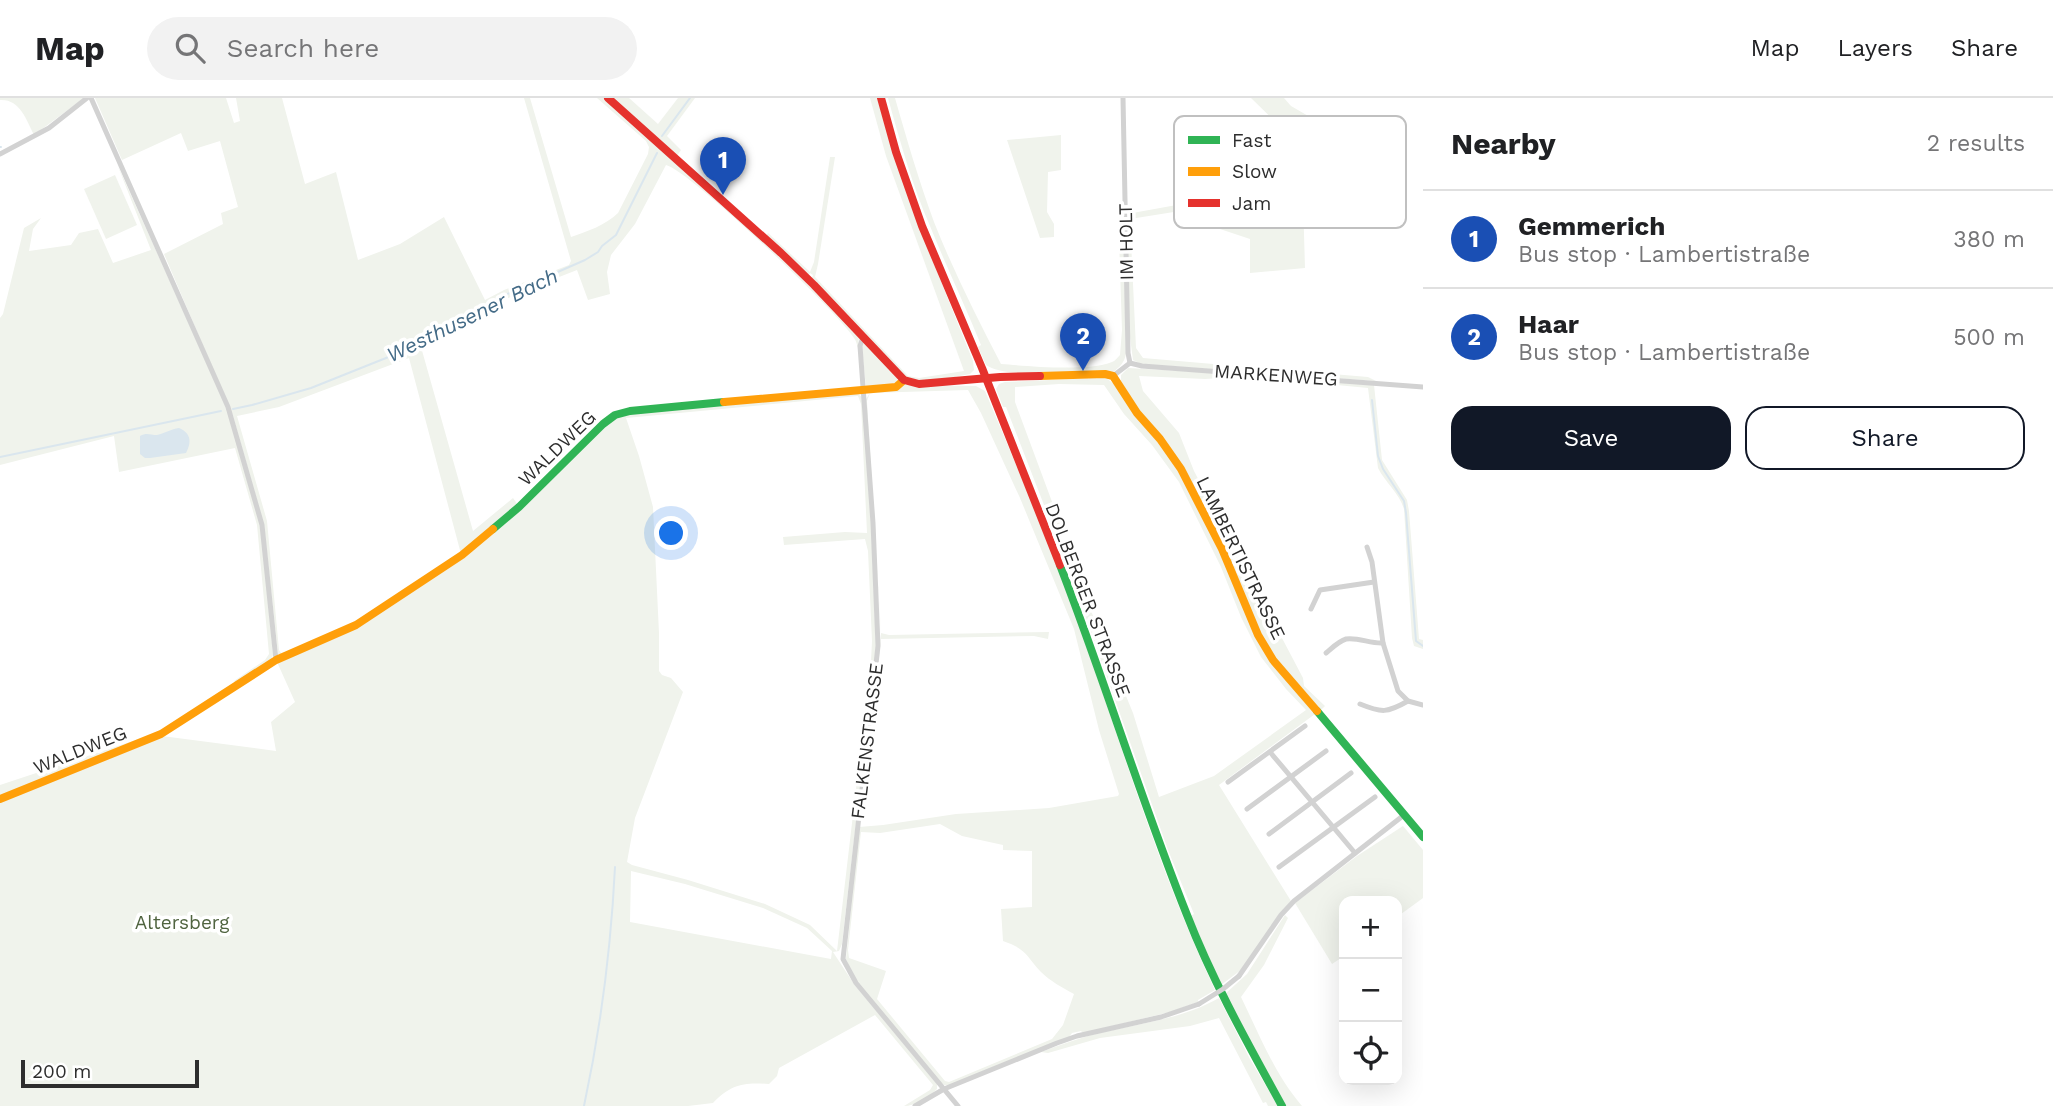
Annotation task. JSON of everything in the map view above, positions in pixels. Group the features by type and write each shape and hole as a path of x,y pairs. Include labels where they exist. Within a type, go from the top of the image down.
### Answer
{"street":[{"path":"0,154 49,128 89,98 228,407 262,525 276,660"},
{"path":"608,98 773,245 904,380 919,384 985,378 1105,374 1113,376 1130,363"},
{"name":"DOLBERGER STRASSE","path":"881,98 896,152 922,226 1075,604 1188,918 1231,1014 1282,1106"},
{"name":"IM HOLT","path":"1123,98 1130,363"},
{"name":"FALKENSTRASSE","path":"863,337 860,346 873,523 878,646 843,959 856,983 958,1106"},
{"name":"MARKENWEG","path":"1130,363 1423,387"},
{"name":"LAMBERTISTRASSE","path":"1113,376 1137,413 1181,469 1222,549 1258,635 1273,660 1423,836"},
{"name":"WALDWEG","path":"0,799 161,734 276,660 356,625 462,555 519,507 615,415 631,411 863,391 895,387 904,380"},
{"path":"1367,547 1372,562 1383,643 1398,691 1408,702"},
{"path":"1311,609 1320,590 1374,582"},
{"path":"1326,653 1343,640 1383,643"},
{"path":"1360,704 1381,712 1408,702 1423,705"},
{"path":"1228,782 1305,726"},
{"path":"1247,809 1326,751"},
{"path":"1270,752 1355,853"},
{"path":"1269,834 1351,773"},
{"path":"1279,867 1375,797"},
{"path":"915,1106 944,1089 1077,1036 1161,1017 1199,1004 1239,976 1287,909 1404,815"}],"green space":[{"path":"0,98 84,98 34,135 17,106"},
{"name":"Altersberg","path":"95,98 226,98 234,123 240,121 236,98 282,98 305,184 336,172 358,260 400,244 444,217 485,300 569,265 571,261 524,98 530,98 571,237 602,225 618,213 649,147 646,141 597,98 603,98 766,244 859,337 858,348 855,339 842,323 763,244 703,190 666,165 635,224 611,255 607,272 610,294 588,300 577,270 488,308 421,347 473,531 513,498 518,505 615,418 632,413 857,393 862,397 876,647 842,944 839,951 833,952 854,984 937,1084 934,1092 917,1103 904,1106 930,1090 933,1085 875,1015 779,1068 777,1076 769,1084 738,1086 713,1103 688,1106 0,1106 0,785 160,732 162,736 276,751 271,722 295,702 277,662 357,626 461,554 409,358 279,407 237,416 267,521 279,650 281,653 288,652 278,654 264,525 233,416 164,254 223,224 221,213 238,207 220,141 188,151 181,133 122,160","holes":["858,396 861,404 867,533 783,537 784,545 865,539 868,551 871,661 837,951 810,925 765,904 627,862 635,818 683,692 671,678 659,671 653,507 626,418","631,871 763,908 807,928 832,951 831,959 630,922"]},
{"path":"611,98 629,98 658,124 678,98 695,98 667,136 681,150 677,156"},
{"path":"870,98 877,98 909,198 973,361 974,370 970,374 918,380 901,374 812,278 813,275 809,275 766,236 768,233 810,272 814,262 830,157 835,157 815,277 908,376 919,378 964,371 886,156"},
{"path":"888,98 895,98 934,222 1001,364 1088,367 1112,362 1120,355 1122,330 1119,238 1124,238 1126,354 1118,368 1113,372 1028,374 996,370 986,365 978,347 981,345 918,195"},
{"path":"1251,98 1284,98 1291,106 1308,116 1270,116"},
{"path":"1061,135 1061,170 1048,172 1047,212 1054,224 1054,237 1040,238 1007,140"},
{"path":"117,164 226,406 261,524 273,655 270,662 236,684 234,681 265,660 269,654 257,525 235,448 119,472 114,436 0,465 0,318 24,228 41,218 33,229 29,251 71,245 79,233 98,229 113,263 151,250"},
{"path":"115,175 137,225 106,239 84,189"},
{"path":"1174,205 1174,212 1130,219 1136,348 1143,358 1368,377 1376,381 1141,364 1133,360 1129,330 1127,214"},
{"path":"1217,228 1304,228 1305,268 1250,273 1250,239"},
{"path":"864,343 897,378 898,383 866,388 862,347"},
{"path":"1128,368 1374,385 1382,460 1407,500 1419,639 1423,640 1423,649 1414,646 1412,638 1404,509 1378,468 1368,388 1235,377 1205,379 1139,376 1143,391 1179,433 1194,471 1303,678 1304,686 1325,706 1321,710 1275,658 1183,467 1140,412 1121,381 1121,375"},
{"path":"1106,378 1114,384 1178,471 1219,550 1255,636 1315,714 1219,785 1291,901 1279,914 1245,967 1221,985 1191,916 1194,914 1168,850 1070,572 1006,407 1003,407 996,389 999,384","holes":["1104,385 1179,482 1261,657 1306,710 1214,776 1159,797 1133,713 1057,528 1061,526 1015,402 1015,387"]},
{"path":"904,385 976,386 985,391 1058,568 1159,856 1215,990 1198,1002 1170,1012 1083,1033 1072,1033 1069,1037 952,1085 944,1085 857,982 846,959 859,827 956,814 1049,808 1119,794 1099,730 1074,629 1020,498 968,390 870,393","holes":["940,824 962,836 1003,845 1003,850 1032,851 1032,907 1001,909 1003,941 1022,950 1045,975 1074,994 1063,1025 1052,1039 949,1082 945,1081 877,999 886,971 849,958 848,950 861,832 880,833"]},
{"path":"870,393 867,401 881,633 1049,632 1048,639 1034,636 881,639 874,702 881,634 866,399"},
{"path":"1403,826 1423,850 1423,898 1402,913 1402,896 1339,896 1339,959 1332,964 1295,903 1357,856"},
{"path":"1285,915 1288,918 1264,965 1241,997 1276,1068 1302,1106 1285,1106 1225,994 1247,974"},
{"path":"1219,998 1278,1106 1263,1103 1219,1018 1190,1026 1100,1038 1048,1053 1041,1052 1088,1036 1178,1015"}],"shaded area":[{"path":"179,428 186,432 189,438 186,453 150,458 140,454 140,436 157,435"}],"waterway":[{"name":"Westhusener Bach","path":"662,136 690,98"},
{"name":"Westhusener Bach","path":"233,409 311,388 406,350 435,336 494,300 585,260 616,235 657,153"},
{"path":"1372,400 1378,456 1383,469 1404,501 1416,641 1423,646"},
{"name":"Westhusener Bach","path":"0,457 221,411"},
{"path":"584,1106 604,987 615,867"}],"traffic: fast":[{"path":"493,529 615,415 630,411 724,402"},
{"path":"1060,565 1197,940 1282,1106"},
{"path":"1317,711 1423,837"}],"traffic: slow":[{"path":"1040,376 1113,376 1137,413 1181,469 1222,549 1258,635 1273,660 1317,711"},
{"path":"724,402 896,387 904,380"},
{"path":"0,799 161,734 276,660 356,625 462,555 493,529"}],"traffic: jam":[{"path":"608,98 781,253 904,380 919,384 1040,376"},
{"path":"881,98 896,152 922,226 1060,565"}],"place":[{"name":"Gemmerich","path":"723,195"},
{"name":"Haar","path":"1083,371"}]}
